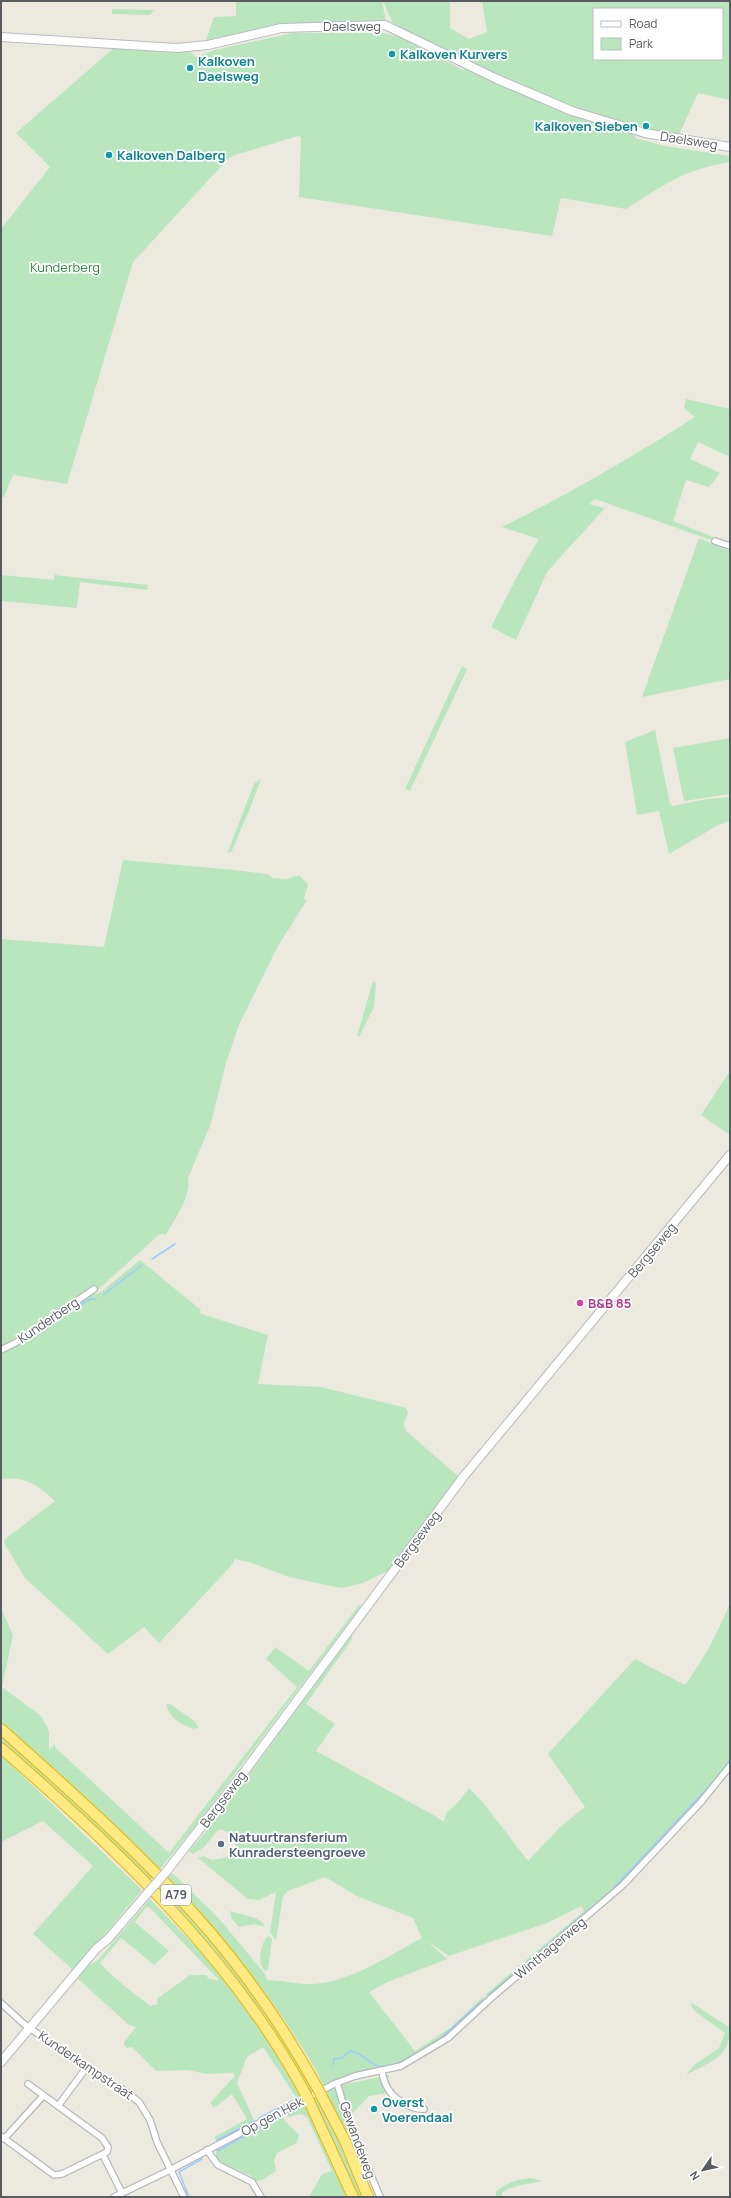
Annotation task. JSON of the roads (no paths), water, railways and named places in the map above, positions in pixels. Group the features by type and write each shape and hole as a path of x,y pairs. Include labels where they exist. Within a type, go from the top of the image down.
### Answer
{"highway":[{"name":"A79","path":"1,1729 125,1844 209,1931 265,2002 320,2092 344,2141 368,2197"},
{"name":"A79","path":"1,1748 122,1861 198,1940 254,2010 288,2063 308,2098 353,2197"}],"street":[{"name":"Daelsweg","path":"1,37 177,48 208,45 281,28 385,25 493,78 578,113 645,133 730,147"},
{"path":"715,541 730,546"},
{"name":"Bergseweg","path":"1,2062 96,1949 114,1931 166,1872 247,1768 464,1476 730,1155"},
{"name":"Kunderberg","path":"1,1350 16,1342 94,1289"},
{"name":"Winthagerweg","path":"337,2083 355,2076 382,2072 410,2062 448,2038 490,1999 616,1891 701,1802 730,1766"},
{"name":"Kunderkampstraat","path":"1,2003 30,2027 86,2068 125,2091 139,2102 150,2120 157,2142 184,2197"},
{"path":"58,2106 86,2068"},
{"path":"382,2072 386,2086 390,2092 410,2107 424,2109"},
{"name":"Op gen Hek","path":"114,2197 170,2170 337,2083"},
{"name":"Gewandeweg","path":"337,2083 348,2120 380,2197"},
{"path":"28,2084 105,2141 108,2147 107,2152 62,2174 54,2175 3,2138 44,2096"},
{"path":"207,2150 218,2165 252,2182 261,2197"},
{"path":"103,2155 122,2193"}],"waterway":[{"path":"152,1259 175,1244"},
{"path":"103,1295 142,1265"},
{"path":"76,1307 91,1299 96,1299"},
{"path":"64,1313 73,1308"},
{"path":"718,1776 730,1760"},
{"path":"609,1893 714,1781"},
{"path":"561,1933 605,1896"},
{"path":"489,1995 557,1937"},
{"path":"423,2050 442,2037 483,2000"},
{"path":"333,2065 334,2059 342,2058 350,2051 359,2054 377,2065 383,2066 395,2064 417,2053"},
{"path":"259,2118 292,2101"},
{"path":"217,2151 297,2108"},
{"path":"217,2140 254,2121"},
{"path":"189,2197 179,2172 202,2159"}],"place":[{"name":"Kalkoven Kurvers","path":"392,54"},
{"name":"Kalkoven Daelsweg","path":"190,68"},
{"name":"Kalkoven Sieben","path":"646,126"},
{"name":"Kalkoven Dalberg","path":"109,155"},
{"name":"B&B 85","path":"580,1303"},
{"name":"Natuurtransferium Kunradersteengroeve","path":"221,1844"},
{"name":"Overst Voerendaal","path":"374,2109"}]}
